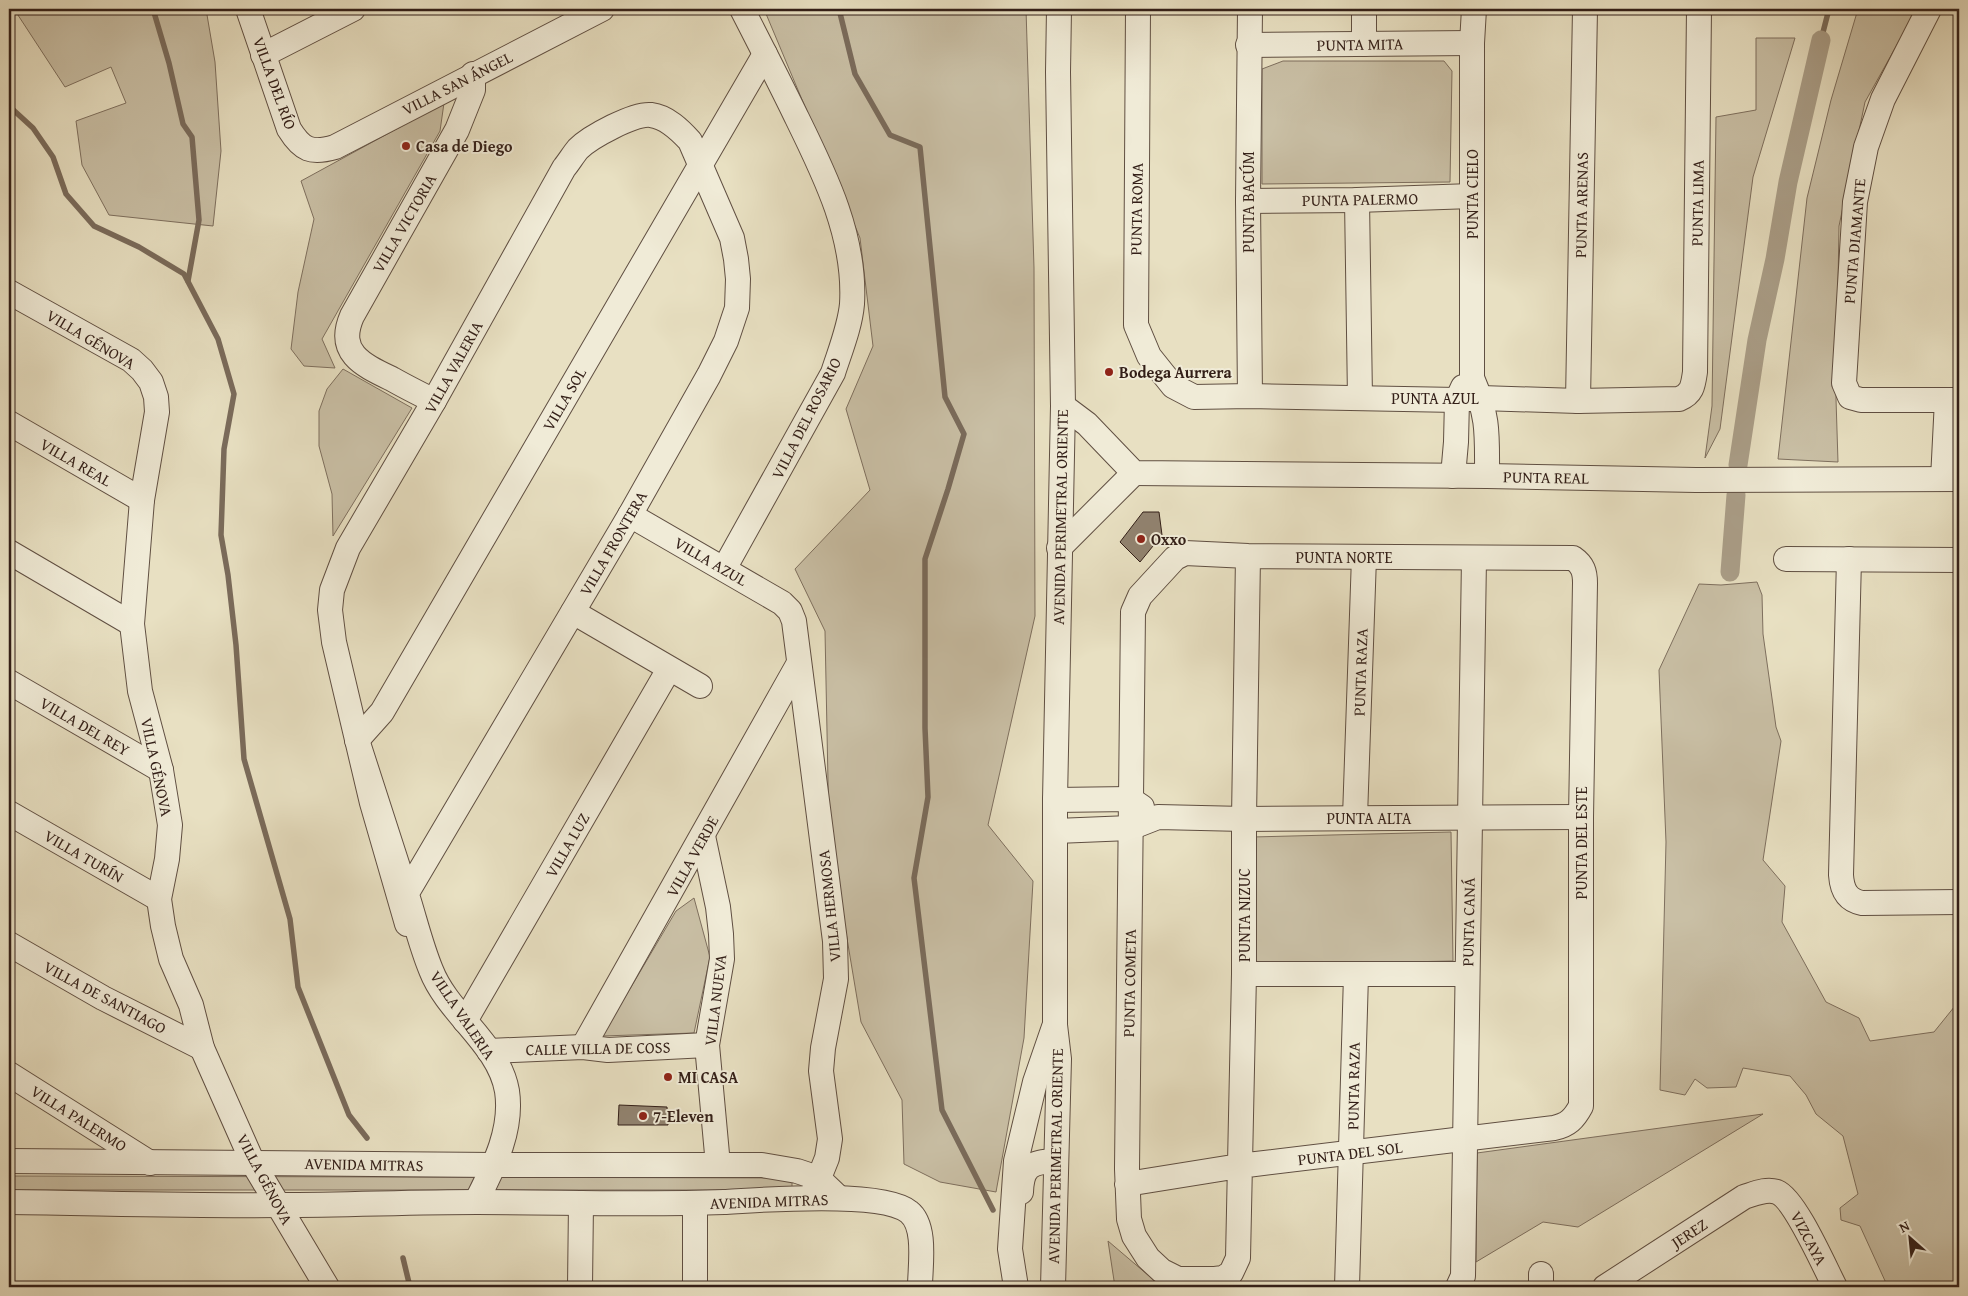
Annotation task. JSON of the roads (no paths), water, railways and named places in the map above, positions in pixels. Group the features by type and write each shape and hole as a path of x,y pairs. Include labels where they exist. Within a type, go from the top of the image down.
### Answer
{"street":[{"name":"VILLA DEL RÍO","path":"248,9 289,129 302,146 311,150"},
{"path":"264,55 354,9"},
{"name":"VILLA SAN ÁNGEL","path":"311,150 321,151 335,147 602,9"},
{"name":"VILLA DEL ROSARIO","path":"724,569 833,373 844,340 852,306 849,257 836,204 825,176 742,9"},
{"name":"AVENIDA PERIMETRAL ORIENTE","path":"1053,1287 1059,1059 1055,1025 1055,800 1063,406 1058,72 1059,9"},
{"name":"PUNTA ROMA","path":"1138,9 1136,325 1149,356 1173,386 1183,393"},
{"name":"PUNTA BACÚM","path":"1250,9 1248,45 1250,396"},
{"path":"1364,9 1364,44"},
{"name":"PUNTA CIELO","path":"1474,9 1472,42 1472,196 1476,388 1487,426 1487,476"},
{"name":"PUNTA ARENAS","path":"1578,401 1585,9"},
{"name":"PUNTA LIMA","path":"1687,396 1692,388 1695,372 1699,9"},
{"name":"PUNTA DIAMANTE","path":"1929,9 1877,114 1860,173 1855,202 1844,383 1850,397 1861,400 1953,400"},
{"name":"PUNTA MITA","path":"1248,45 1472,42"},
{"name":"VILLA SOL","path":"357,740 382,712 765,54"},
{"name":"VILLA VICTORIA","path":"434,401 362,364 348,345 347,326 457,130 473,90 474,74"},
{"name":"VILLA VALERIA","path":"476,1202 494,1165 504,1136 509,1112 507,1091 502,1072 489,1051 465,1021 432,972 405,907 357,740 334,642 330,610 332,590 348,548 434,401 564,168 579,148 600,134 626,121 651,115 665,120 679,129 690,141 699,165"},
{"name":"VILLA FRONTERA","path":"405,907 710,375 726,341 737,308 738,279 732,238 699,165"},
{"name":"PUNTA PALERMO","path":"1248,201 1472,196"},
{"path":"1357,200 1360,398"},
{"name":"VILLA GÉNOVA","path":"9,292 131,360 151,382 156,397 157,412 142,500 132,624 140,691 161,770 170,825 167,859 159,899 163,926 171,960 191,1005 202,1048 253,1163 327,1287"},
{"path":"1452,476 1456,442 1457,400 1463,387 1476,388"},
{"name":"PUNTA AZUL","path":"1476,388 1578,401 1679,400 1687,396"},
{"name":"PUNTA AZUL","path":"1183,393 1194,397 1250,396 1457,400"},
{"path":"1951,479 1953,400"},
{"path":"1059,548 1134,473 1087,424 1063,406"},
{"name":"VILLA REAL","path":"9,423 142,500"},
{"name":"PUNTA REAL","path":"1134,473 1696,480 1951,479"},
{"name":"VILLA AZUL","path":"630,515 782,603 790,611"},
{"path":"9,552 132,624"},
{"name":"PUNTA NORTE","path":"1133,612 1140,596 1175,558 1186,553 1248,556 1574,558 1581,564"},
{"name":"PUNTA NIZUC","path":"1231,1273 1238,1258 1244,974 1248,556"},
{"name":"PUNTA RAZA","path":"1355,818 1364,557"},
{"name":"PUNTA CANÁ","path":"1459,1287 1463,1276 1474,558"},
{"path":"1786,559 1959,560"},
{"path":"1848,559 1841,875 1844,890 1850,899 1862,903 1959,902"},
{"name":"PUNTA DEL ESTE","path":"1572,1121 1581,1106 1581,817 1585,574 1581,564"},
{"name":"VILLA HERMOSA","path":"790,611 794,621 836,960 836,979 823,1048 821,1071 830,1140 827,1158 815,1189"},
{"path":"574,612 700,686"},
{"name":"PUNTA COMETA","path":"1133,612 1127,1184 1129,1219 1134,1236 1148,1258 1162,1271 1178,1279 1215,1279 1223,1278 1231,1273"},
{"name":"VILLA VERDE","path":"583,1047 799,663"},
{"name":"VILLA LUZ","path":"465,1021 669,669"},
{"name":"VILLA DEL REY","path":"9,682 161,770"},
{"path":"1055,800 1130,798 1158,817"},
{"name":"VILLA TURÍN","path":"9,813 159,899"},
{"name":"PUNTA ALTA","path":"1056,831 1130,828 1158,817 1244,819 1581,817"},
{"name":"VILLA NUEVA","path":"702,836 718,907 722,959 707,1045 718,1165"},
{"name":"VILLA DE SANTIAGO","path":"9,944 104,998 202,1048"},
{"path":"1244,974 1467,974"},
{"name":"PUNTA RAZA","path":"1347,1287 1356,975"},
{"name":"AVENIDA PERIMETRAL ORIENTE","path":"1017,1287 1010,1249 1016,1161 1035,1082 1055,1025"},
{"name":"CALLE VILLA DE COSS","path":"489,1051 583,1047 608,1050 707,1045"},
{"name":"VILLA PALERMO","path":"9,1074 150,1163"},
{"name":"PUNTA DEL SOL","path":"1127,1184 1239,1166 1554,1128 1564,1126 1572,1121"},
{"name":"AVENIDA MITRAS","path":"9,1161 762,1165 779,1167 815,1189 839,1198 877,1202 902,1208 910,1212 917,1221 920,1232 920,1287"},
{"path":"1017,1287 1022,1178 1031,1164 1055,1161"},
{"name":"AVENIDA MITRAS","path":"9,1202 278,1205 476,1202 695,1203 815,1189"},
{"name":"JEREZ","path":"1605,1287 1744,1197 1761,1191 1778,1192"},
{"name":"VIZCAYA","path":"1778,1192 1791,1203 1835,1287"},
{"path":"580,1287 581,1203"},
{"path":"695,1203 695,1287"}],"waterway":[{"path":"153,9 169,63 183,124 192,137 199,220 188,281"},
{"path":"839,9 855,74 890,135 920,147 945,397 964,434 925,559 925,728 928,797 914,878 942,1110 993,1210"},
{"path":"1821,40 1829,9"},
{"path":"1738,465 1757,340 1775,259 1788,182 1821,40"},
{"path":"9,106 33,128 53,157 66,194 94,226 139,247 184,274 218,339 234,394 224,449 221,535 228,575 236,645 244,759 290,919 298,987 349,1115 367,1138"},
{"path":"1730,572 1736,495"},
{"path":"403,1258 410,1287"}],"place":[{"name":"Casa de Diego","path":"406,146"},
{"name":"Bodega Aurrera","path":"1109,372"},
{"name":"Oxxo","path":"1141,539"},
{"name":"MI CASA","path":"668,1077"},
{"name":"7-Eleven","path":"643,1116"}]}
